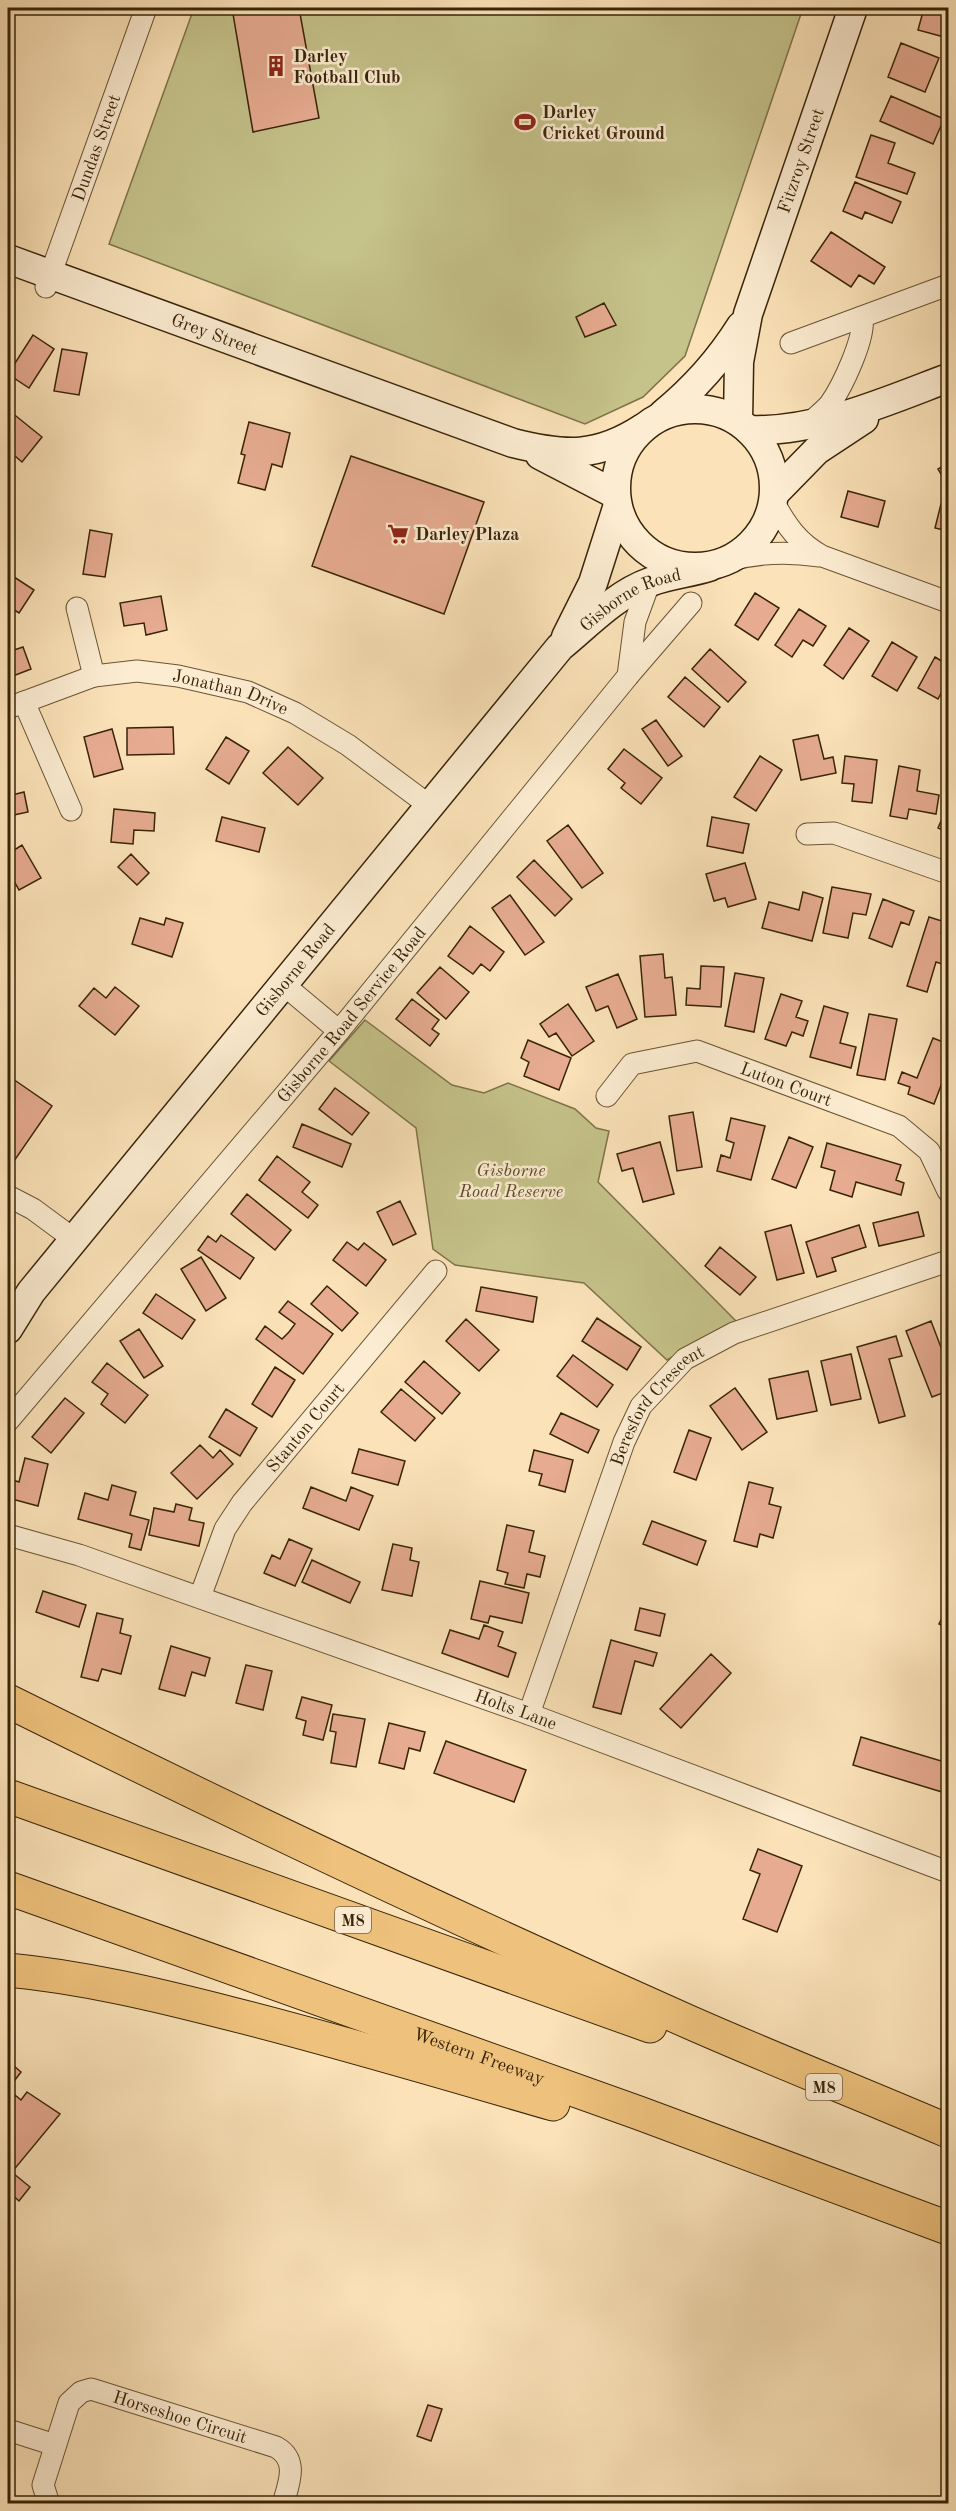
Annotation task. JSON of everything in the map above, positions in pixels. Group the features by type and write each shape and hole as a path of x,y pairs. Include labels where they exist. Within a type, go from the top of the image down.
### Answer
{"highway":[{"path":"8,1701 225,1809 441,1910 692,2024 948,2131"},
{"name":"M8","path":"8,1796 948,2131"},
{"name":"Western Freeway","path":"8,1888 812,2176 948,2228"},
{"path":"8,1970 126,1989 288,2028 812,2176"}],"main road":[{"name":"Fitzroy Street","path":"744,426 739,362 748,314 853,8"},
{"name":"Grey Street","path":"9,269 366,394 544,451 582,453 604,449 621,442 650,423"},
{"name":"Fitzroy Street","path":"650,423 693,389 716,363 748,314"},
{"path":"744,426 774,431 807,426 905,395 948,378"},
{"path":"774,498 817,450 905,395"},
{"path":"698,409 719,412 744,426 764,448 773,470 774,498 768,520 759,536 747,549 720,563 685,567 662,561 642,548 627,530 616,501 617,470 627,447 650,423 677,411 698,409"},
{"name":"Grey Street","path":"513,442 616,501"},
{"name":"Gisborne Road","path":"560,648 592,583 616,501"},
{"name":"Gisborne Road","path":"8,1329 32,1292 560,648 626,594 650,582 720,563"},
{"name":"Gisborne Road","path":"8,1314 32,1292"}],"street":[{"name":"Dundas Street","path":"48,281 146,8"},
{"path":"791,344 948,285"},
{"path":"807,426 829,405 837,392 862,333 862,317"},
{"path":"774,498 790,532 804,547 822,556 948,602"},
{"path":"720,563 756,553 779,552 822,556"},
{"path":"628,676 635,622 650,582"},
{"name":"Gisborne Road Service Road","path":"8,1421 339,1031 628,676 691,603"},
{"path":"77,608 94,676"},
{"name":"Jonathan Drive","path":"16,705 94,676 137,670 177,676 248,692 295,713 348,745 430,806"},
{"path":"16,705 71,810"},
{"path":"807,834 834,833 948,873"},
{"path":"284,985 339,1031"},
{"name":"Luton Court","path":"607,1096 632,1064 697,1051 899,1126 929,1151 948,1191"},
{"path":"8,1196 33,1209 75,1240"},
{"name":"Beresford Crescent","path":"529,1714 624,1442 641,1406 663,1382 685,1359 734,1333 948,1261"},
{"name":"Stanton Court","path":"200,1597 225,1529 242,1503 436,1271"},
{"name":"Holts Lane","path":"8,1522 79,1555"},
{"name":"Holts Lane","path":"8,1535 79,1555 529,1714 948,1872"},
{"name":"Horseshoe Circuit","path":"50,2504 43,2485 55,2445 72,2398 86,2390 105,2392 281,2450 291,2469 283,2504"},
{"path":"8,2430 55,2445"}],"green space":[{"path":"194,8 803,8 685,356 643,397 585,424 109,244"},
{"name":"Gisborne Road Reserve","path":"365,1020 452,1085 484,1093 508,1083 575,1109 596,1128 609,1131 598,1182 737,1322 667,1360 584,1283 455,1265 433,1249 416,1128 329,1061"}],"building":[{"name":"Darley Football Club","path":"299,8 319,118 253,132 233,14"},
{"path":"924,8 948,8 944,37 918,30"},
{"path":"901,43 939,58 925,92 888,77"},
{"path":"891,96 944,119 933,144 880,121"},
{"path":"871,135 895,143 888,163 915,173 907,194 856,177"},
{"path":"855,182 901,202 892,223 865,212 862,219 843,211"},
{"path":"831,232 885,267 874,284 859,275 851,287 811,261"},
{"path":"604,303 616,325 585,337 576,317"},
{"path":"33,335 54,349 29,388 8,374"},
{"path":"62,349 87,353 79,395 54,391"},
{"path":"11,412 42,437 22,462 8,450 11,443 8,440 8,417"},
{"path":"249,422 290,433 282,467 272,464 265,490 238,483 245,455 241,454"},
{"name":"Darley Plaza","path":"351,456 484,502 444,614 312,566"},
{"path":"948,463 948,486 938,469"},
{"path":"848,491 885,501 878,527 841,517"},
{"path":"941,504 948,506 948,531 935,528"},
{"path":"90,530 112,534 105,577 83,574"},
{"path":"8,573 34,590 19,613 8,606"},
{"path":"755,593 779,608 758,640 735,625"},
{"path":"161,596 167,630 146,635 144,623 124,626 120,603"},
{"path":"799,609 826,626 813,646 803,640 792,657 775,645"},
{"path":"849,628 869,641 843,679 824,665"},
{"path":"892,642 917,657 897,691 872,676"},
{"path":"23,647 31,669 8,678 8,652"},
{"path":"710,649 746,682 728,702 692,669"},
{"path":"935,657 948,665 948,688 945,686 938,699 918,688"},
{"path":"685,677 720,707 704,727 668,697"},
{"path":"656,720 682,756 668,766 642,729"},
{"path":"173,727 174,754 127,755 127,728"},
{"path":"112,729 123,769 94,777 84,737"},
{"path":"818,735 824,759 833,757 836,773 801,780 793,740"},
{"path":"226,737 249,751 229,784 206,769"},
{"path":"288,747 323,778 298,805 263,773"},
{"path":"624,749 662,778 641,804 621,788 625,783 608,769"},
{"path":"760,756 782,770 756,811 734,797"},
{"path":"845,756 877,760 872,803 852,801 854,784 842,783"},
{"path":"899,766 920,770 917,791 939,795 936,814 909,809 907,819 890,816"},
{"path":"24,792 28,812 9,816 8,796"},
{"path":"948,805 948,833 938,828"},
{"path":"114,809 155,813 154,831 134,830 133,844 111,842"},
{"path":"222,817 265,828 259,852 216,841"},
{"path":"712,817 749,824 743,853 707,846"},
{"path":"568,825 603,873 582,888 547,841"},
{"path":"22,845 41,878 19,890 8,870 8,854"},
{"path":"131,854 149,873 137,885 118,867"},
{"path":"534,860 572,899 555,916 517,877"},
{"path":"745,863 756,899 728,907 725,898 714,901 706,874"},
{"path":"832,887 871,894 866,915 853,913 848,938 823,933"},
{"path":"803,892 823,898 812,941 762,928 769,902 799,910"},
{"path":"510,895 544,942 525,955 492,908"},
{"path":"883,899 914,911 909,925 901,922 892,947 869,938"},
{"path":"929,917 945,922 941,933 948,936 948,966 936,962 927,992 907,986"},
{"path":"140,918 164,925 166,918 183,923 172,957 132,944"},
{"path":"470,926 504,952 490,971 481,964 473,974 448,956"},
{"path":"663,954 665,978 672,977 676,1015 645,1017 640,956"},
{"path":"701,966 724,967 721,1007 686,1005 687,988 700,989"},
{"path":"440,967 469,992 446,1019 417,993"},
{"path":"735,973 764,978 754,1032 725,1026"},
{"path":"618,974 637,1019 617,1028 608,1006 596,1011 586,987"},
{"path":"115,987 139,1006 115,1035 79,1006 94,988 106,998"},
{"path":"781,994 802,1001 796,1017 808,1021 803,1036 792,1032 786,1046 765,1039"},
{"path":"412,999 439,1020 432,1029 439,1034 430,1046 396,1019"},
{"path":"568,1004 594,1041 572,1056 556,1033 549,1037 540,1024"},
{"path":"824,1006 848,1013 840,1043 856,1047 851,1068 810,1057"},
{"path":"869,1014 897,1019 885,1080 857,1075"},
{"path":"933,1038 948,1044 948,1067 934,1104 908,1094 910,1087 898,1083 902,1072 917,1078"},
{"path":"528,1040 571,1058 559,1090 524,1076 529,1062 521,1058"},
{"path":"13,1079 52,1106 12,1164 8,1161 8,1087"},
{"path":"335,1088 369,1113 352,1135 319,1109"},
{"path":"693,1112 702,1167 677,1171 669,1116"},
{"path":"731,1118 765,1126 751,1180 717,1171 721,1155 730,1158 734,1143 726,1140"},
{"path":"302,1124 351,1144 342,1167 293,1147"},
{"path":"789,1137 813,1147 796,1188 772,1179"},
{"path":"660,1142 674,1194 643,1202 633,1168 622,1171 617,1154"},
{"path":"827,1143 901,1165 896,1180 904,1183 901,1195 856,1182 852,1197 830,1190 835,1171 821,1167"},
{"path":"277,1156 310,1182 302,1192 318,1205 308,1218 259,1180"},
{"path":"247,1194 291,1230 275,1250 231,1214"},
{"path":"400,1201 416,1234 393,1245 377,1212"},
{"path":"918,1212 924,1236 879,1246 873,1223"},
{"path":"791,1225 804,1273 777,1280 765,1232"},
{"path":"859,1225 866,1247 832,1258 836,1271 817,1277 806,1242"},
{"path":"221,1235 254,1258 240,1279 198,1250 208,1236 216,1242"},
{"path":"347,1242 358,1250 364,1243 386,1260 366,1286 333,1260"},
{"path":"720,1247 756,1277 740,1295 705,1266"},
{"path":"201,1257 226,1298 206,1311 181,1269"},
{"path":"327,1286 358,1313 342,1331 311,1304"},
{"path":"481,1287 537,1297 533,1322 476,1311"},
{"path":"156,1294 195,1320 182,1339 143,1313"},
{"path":"288,1301 333,1334 303,1374 256,1339 265,1326 282,1339 289,1332 295,1324 279,1312"},
{"path":"597,1318 641,1347 627,1370 582,1341"},
{"path":"466,1319 499,1350 479,1371 446,1341"},
{"path":"931,1321 948,1366 948,1391 932,1397 906,1331"},
{"path":"139,1329 163,1366 144,1378 120,1341"},
{"path":"896,1336 902,1356 889,1359 905,1416 879,1423 857,1347"},
{"path":"851,1354 861,1399 831,1405 821,1361"},
{"path":"573,1355 613,1385 597,1407 557,1376"},
{"path":"424,1361 460,1393 442,1414 405,1382"},
{"path":"107,1363 148,1395 125,1423 101,1404 108,1394 92,1382"},
{"path":"275,1367 295,1380 272,1417 252,1404"},
{"path":"808,1371 817,1411 777,1419 769,1379"},
{"path":"735,1388 767,1432 742,1450 710,1406"},
{"path":"401,1389 435,1418 415,1441 381,1412"},
{"path":"65,1398 84,1413 51,1453 32,1437"},
{"path":"226,1409 257,1428 240,1456 209,1437"},
{"path":"561,1413 599,1430 588,1453 550,1434"},
{"path":"689,1430 711,1438 696,1480 674,1472"},
{"path":"200,1445 213,1458 220,1450 233,1464 197,1499 171,1473"},
{"path":"359,1449 405,1461 398,1485 352,1473"},
{"path":"534,1450 573,1460 565,1492 539,1485 542,1474 529,1471"},
{"path":"25,1458 48,1464 38,1506 8,1498 10,1479 19,1482"},
{"path":"749,1482 773,1488 769,1504 781,1507 773,1538 760,1534 757,1547 734,1541"},
{"path":"112,1485 136,1492 130,1515 149,1520 141,1550 129,1547 132,1534 78,1519 85,1493 108,1500"},
{"path":"311,1487 346,1501 351,1487 373,1496 359,1530 303,1508"},
{"path":"176,1504 192,1508 189,1520 204,1523 199,1546 149,1535 154,1508 174,1512"},
{"path":"652,1521 706,1541 697,1565 643,1544"},
{"path":"507,1525 534,1531 529,1552 545,1556 540,1577 527,1574 524,1588 505,1584 508,1573 497,1570"},
{"path":"289,1539 312,1549 295,1586 264,1573 272,1555 280,1559"},
{"path":"393,1544 412,1548 410,1560 419,1562 412,1596 382,1590"},
{"path":"312,1560 360,1582 350,1603 302,1582"},
{"path":"480,1581 529,1593 522,1623 490,1616 488,1623 471,1619"},
{"path":"43,1591 86,1605 79,1627 36,1612"},
{"path":"948,1606 948,1629 939,1624"},
{"path":"640,1608 665,1614 660,1636 635,1630"},
{"path":"97,1613 123,1619 120,1633 131,1636 121,1674 102,1669 98,1681 81,1677"},
{"path":"484,1625 503,1632 498,1646 516,1653 508,1677 442,1653 450,1630 479,1639"},
{"path":"611,1640 657,1653 653,1666 635,1661 621,1714 593,1707"},
{"path":"171,1646 210,1658 205,1676 192,1672 185,1696 159,1689"},
{"path":"711,1654 731,1673 681,1728 660,1709"},
{"path":"246,1665 272,1671 263,1710 236,1703"},
{"path":"302,1697 332,1705 323,1740 303,1735 306,1721 296,1718"},
{"path":"333,1714 365,1719 356,1767 331,1763 336,1732 330,1731"},
{"path":"389,1723 425,1732 420,1751 409,1748 404,1769 379,1763"},
{"path":"861,1737 948,1763 942,1792 853,1765"},
{"path":"446,1741 526,1770 514,1802 434,1773"},
{"path":"758,1849 802,1866 777,1932 743,1919 760,1874 750,1870"},
{"path":"13,2065 21,2072 15,2080 8,2075"},
{"path":"27,2092 60,2114 12,2172 8,2168 8,2104 15,2095 21,2100"},
{"path":"8,2169 30,2187 19,2201 8,2191"},
{"path":"428,2405 442,2409 431,2441 417,2436"}],"place":[{"name":"Darley Football Club","path":"276,66"},
{"name":"Darley Cricket Ground","path":"525,122"},
{"name":"Darley Plaza","path":"398,534"}]}
